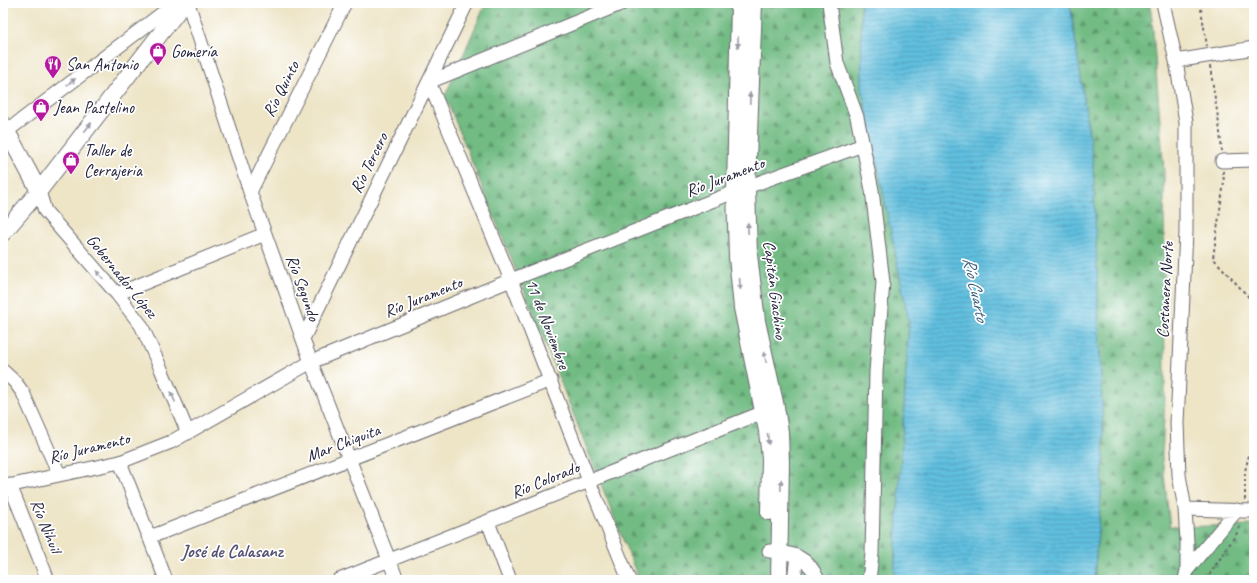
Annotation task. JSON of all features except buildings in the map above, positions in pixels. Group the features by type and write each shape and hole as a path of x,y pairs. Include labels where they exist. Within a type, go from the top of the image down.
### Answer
{"main road":[{"path":"3,233 39,191 184,3"},
{"name":"Capitán Giachino","path":"739,3 741,189 757,321 776,406 780,432 782,463 774,551 768,580"},
{"name":"Capitán Giachino","path":"754,3 737,257 742,308 767,432 770,458 774,551 779,580"},
{"path":"4,130 39,191"}],"street":[{"path":"4,130 164,12 181,3"},
{"name":"Río Segundo","path":"188,3 250,192 302,339 397,580"},
{"name":"Río Quinto","path":"250,192 345,3"},
{"name":"Río Tercero","path":"302,339 467,3"},
{"path":"429,82 623,3"},
{"path":"829,3 837,63 858,117 872,190 883,282 876,372 872,554 869,580"},
{"name":"Costanera Norte","path":"1163,3 1176,61 1186,122 1186,232 1177,423 1178,475 1185,509 1186,575"},
{"path":"1176,61 1254,48"},
{"name":"11 de Noviembre","path":"429,82 511,280 629,580"},
{"name":"Río Juramento","path":"7,486 120,462 171,442 311,362 511,280 741,189 863,145"},
{"path":"1222,161 1254,160"},
{"name":"Gobernador López","path":"39,191 45,211 141,324 188,433"},
{"path":"117,294 265,234"},
{"path":"3,371 15,382 23,393 59,474"},
{"name":"Mar Chiquita","path":"148,536 158,534 349,460 550,380"},
{"name":"Río Colorado","path":"339,580 764,412"},
{"path":"120,462 166,580"},
{"name":"Río Nihuil","path":"7,486 48,580"},
{"path":"1185,509 1254,511"},
{"path":"1186,575 1237,510"},
{"path":"488,522 510,580"},
{"path":"774,551 789,553 797,556 811,566 818,580"},
{"path":"794,580 797,556"}],"green space":[{"path":"486,3 763,3 771,8 772,3 861,3 862,88 909,322 894,580 639,580 445,96"},
{"path":"1070,3 1149,3 1152,18 1164,172 1165,397 1162,457 1170,527 1254,525 1254,580 1094,580 1104,459 1093,163"}],"water":[{"name":"Río Cuarto","path":"861,3 1070,3 1093,163 1104,459 1094,580 894,580 909,322 862,88"}],"place":[{"name":"Gomería","path":"158,66"},
{"name":"San Antonio","path":"53,79"},
{"name":"Jean Pastelino","path":"41,122"},
{"name":"Taller de Cerrajeria","path":"71,175"}],"district":[{"name":"José de Calasanz","path":"232,551"}]}
